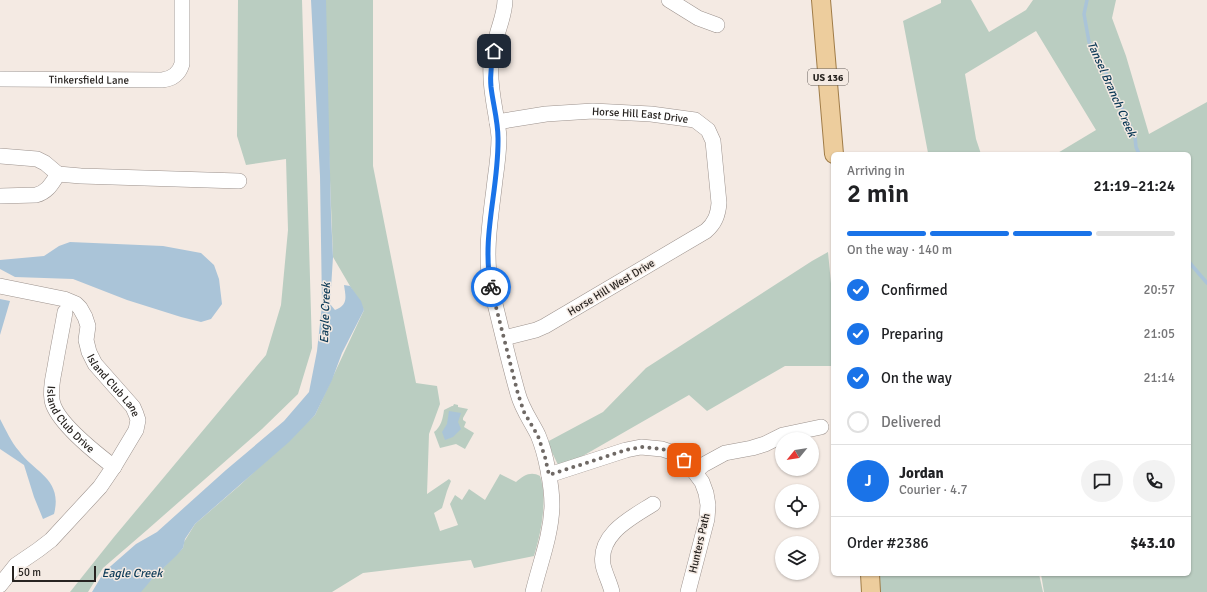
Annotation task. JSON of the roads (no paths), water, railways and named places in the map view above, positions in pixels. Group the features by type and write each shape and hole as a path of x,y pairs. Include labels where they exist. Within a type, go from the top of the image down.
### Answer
{"main road":[{"name":"US 136","path":"821,0 834,152"},
{"path":"870,576 871,592"}],"street":[{"name":"Tinkersfield Lane","path":"0,80 169,79 177,74 181,67 182,0"},
{"path":"505,0 504,11 496,38 491,64 491,86 497,122 498,161 488,241 488,257 491,288 518,394 524,412 538,436 545,457 551,486 552,506 550,527 533,592"},
{"path":"669,0 698,18 717,25"},
{"name":"Horse Hill East Drive","path":"497,122 540,115 593,112 651,114 695,120 708,130 713,142 719,213 713,224"},
{"path":"0,156 37,159 45,163 58,174 239,181"},
{"path":"0,196 41,194 46,190 58,174"},
{"name":"Horse Hill West Drive","path":"504,338 536,330 545,326 706,231 713,224"},
{"name":"Island Club Lane","path":"0,286 68,299 76,304 85,317 88,326 86,340 88,352 95,364 133,407 138,420 136,430 114,467 92,496 43,547 20,561 5,567"},
{"name":"Island Club Drive","path":"65,312 52,386 52,401 58,414 68,426 88,447 114,467"},
{"path":"695,472 703,465 725,453 765,444 782,435 821,427"},
{"name":"Hunters Path","path":"549,475 626,450 641,447 662,449 671,452 684,460 702,482 708,505 707,519 688,592"},
{"path":"612,592 603,564 607,541 614,531 653,504"},
{"path":"0,585 5,567"}],"water":[{"name":"Eagle Creek","path":"311,0 326,0 333,257 330,304 335,310 342,306 345,300 344,285 350,286 361,301 364,310 342,353 332,380 315,415 289,442 195,524 185,539 183,548 141,592 92,592 104,572 136,544 157,532 226,470 284,421 309,392 317,351 322,305 320,176"},
{"path":"70,242 163,246 201,253 214,265 219,279 222,304 211,319 201,322 127,300 73,279 15,277 0,269 0,260 44,256 59,246"},
{"path":"0,299 10,301 0,335"},
{"path":"449,411 461,413 458,422 461,429 453,437 445,440 442,432 447,424"},
{"path":"0,419 11,440 25,459 51,484 55,492 56,502 54,514 43,519 24,465 0,449"}],"waterway":[{"name":"Tansel Branch Creek","path":"1087,0 1084,14 1089,42 1107,75 1135,137 1138,152"},
{"name":"Tansel Branch Creek","path":"1191,264 1207,283"}]}
